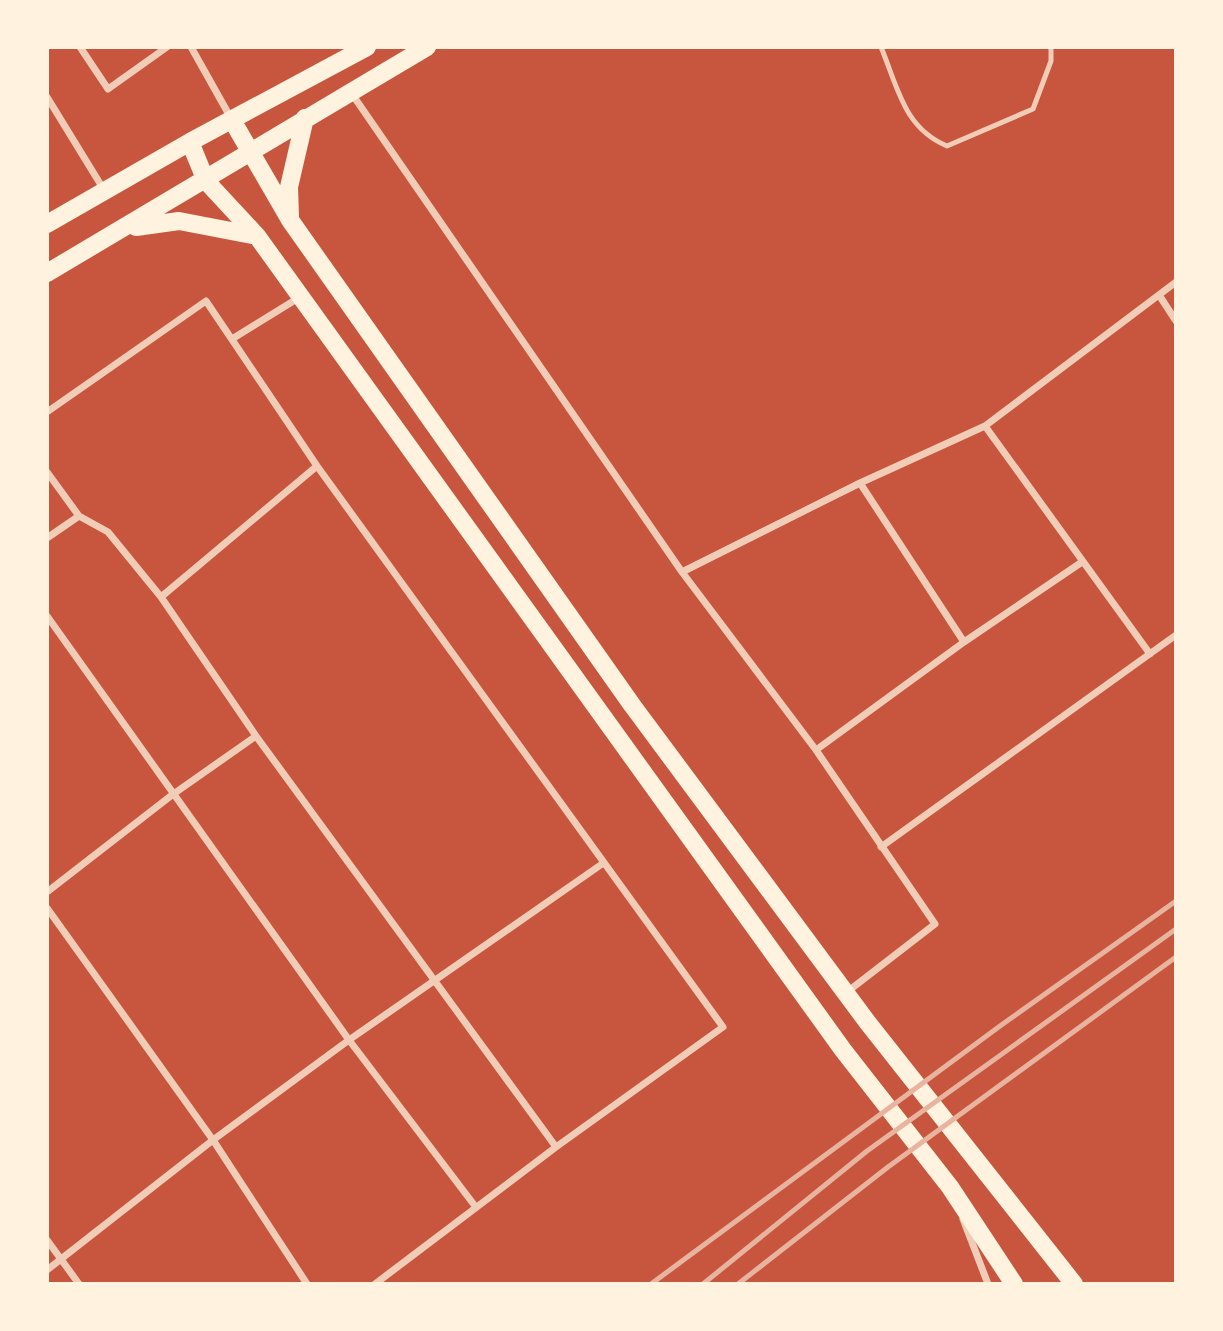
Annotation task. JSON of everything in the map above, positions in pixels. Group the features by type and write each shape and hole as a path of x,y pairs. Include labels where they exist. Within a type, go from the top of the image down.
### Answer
{"main road":[{"path":"47,224 190,142 367,47"},
{"path":"47,273 206,181 305,118 427,47"},
{"path":"290,220 289,187 305,118"},
{"path":"232,120 290,220 632,705 846,993 1074,1284"},
{"path":"190,142 206,181 257,236 843,1050 950,1187 1014,1284"},
{"path":"122,229 179,221 257,236"}],"street":[{"path":"80,47 108,89 167,47"},
{"path":"191,47 232,120"},
{"path":"352,93 682,572 816,750 935,924 846,993"},
{"path":"47,97 104,191"},
{"path":"682,572 860,483 985,426 1176,282"},
{"path":"1158,295 1176,321"},
{"path":"232,339 301,297"},
{"path":"47,412 206,300 317,466 602,864 723,1027 555,1147 374,1284"},
{"path":"985,426 1150,654"},
{"path":"161,597 317,466"},
{"path":"47,472 79,516 108,532 161,597 256,736 555,1147"},
{"path":"860,483 964,642"},
{"path":"47,538 79,516"},
{"path":"816,750 964,642 1082,562"},
{"path":"47,617 348,1040 475,1206"},
{"path":"881,847 1176,635"},
{"path":"47,892 172,795 256,736"},
{"path":"47,1270 213,1140 348,1040 602,864"},
{"path":"47,908 213,1140 307,1284"},
{"path":"950,1187 988,1284"},
{"path":"47,1240 79,1284"}],"lane":[{"path":"881,47 913,124 932,139 947,146 1033,109 1051,61 1051,47"}],"railway":[{"path":"651,1284 1000,1026 1176,901"},
{"path":"703,1284 867,1151 1176,929"},
{"path":"738,1284 888,1167 1176,957"}]}
